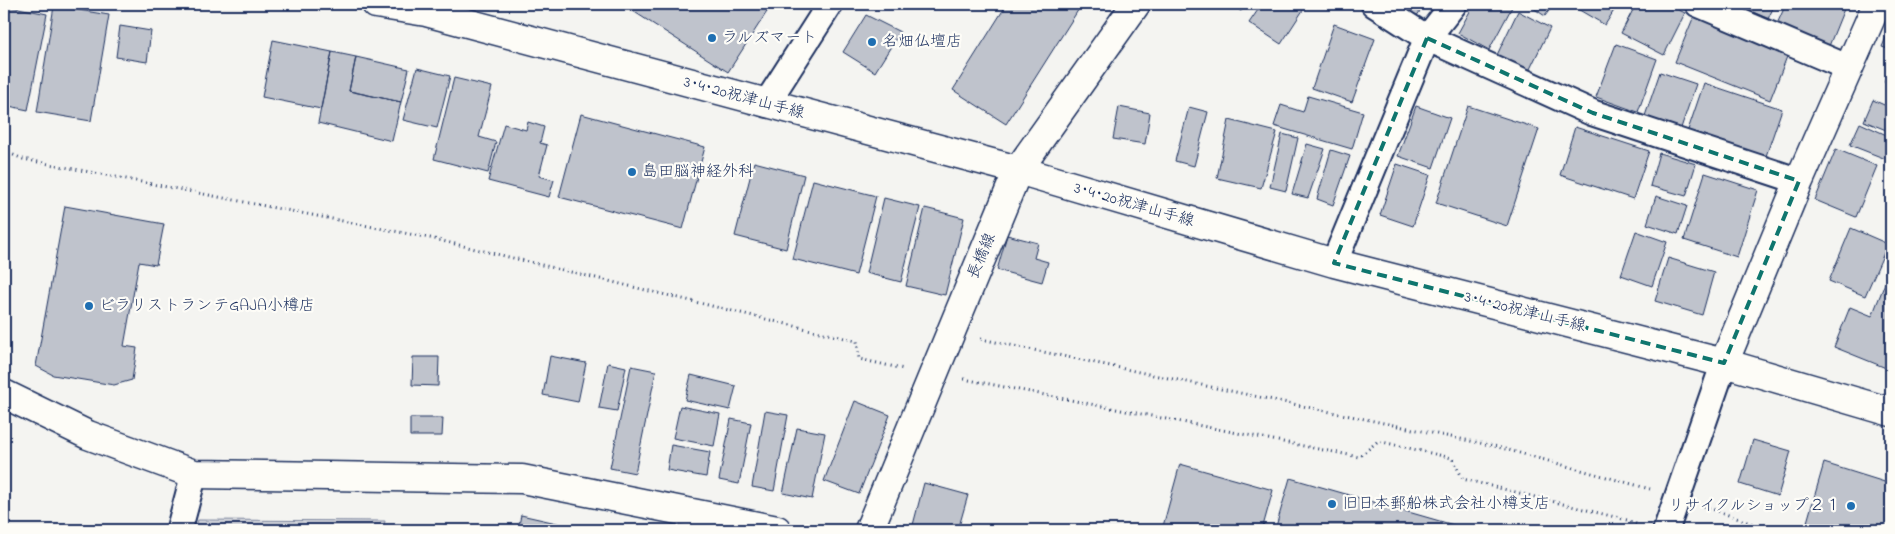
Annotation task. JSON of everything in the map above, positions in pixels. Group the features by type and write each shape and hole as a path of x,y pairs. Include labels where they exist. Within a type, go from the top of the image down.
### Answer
{"street":[{"name":"3･4･20祝津山手線","path":"376,4 426,12 1018,170 1334,264 1889,405"},
{"path":"766,104 830,4"},
{"name":"長橋線","path":"869,530 1018,170 1136,4"},
{"path":"1374,4 1427,38 1593,113 1799,180"},
{"path":"1334,264 1427,38 1454,4"},
{"path":"1698,4 1849,68"},
{"path":"1666,530 1724,363 1799,180 1877,4"},
{"path":"4,394 88,435 194,474 522,479 777,530"},
{"path":"179,530 194,474"}],"path":[{"path":"4,151 23,159 430,238 837,336 857,341 859,359 903,369"},
{"path":"950,333 1494,446 1678,497 1769,530"},
{"path":"966,379 1359,457 1378,441 1452,458 1463,479 1627,520"}],"highlighted area":[{"path":"1427,38 1593,113 1799,181 1724,363 1334,263"}],"shaded area":[{"path":"198,520 385,521 383,530 195,530"}],"building":[{"name":"ラルズマート","path":"622,4 772,4 728,72"},
{"path":"1007,4 1082,4 1006,124 953,90"},
{"path":"1230,4 1246,4 1241,11"},
{"path":"1262,4 1307,4 1281,44 1249,23"},
{"path":"1390,4 1425,4 1414,20"},
{"path":"1474,4 1506,4 1512,7 1489,50 1458,33"},
{"path":"1527,4 1554,4 1545,16"},
{"path":"1569,4 1618,4 1605,25"},
{"path":"1636,4 1667,4 1685,13 1664,55 1621,33"},
{"path":"1735,4 1775,4 1768,19"},
{"path":"1786,4 1846,4 1829,46 1777,24"},
{"path":"4,5 47,14 28,110 4,105"},
{"path":"54,6 109,15 91,121 37,112"},
{"path":"1518,11 1550,28 1529,71 1497,55"},
{"name":"名畑仏壇店","path":"866,15 900,32 875,72 843,52"},
{"path":"1694,16 1788,54 1770,100 1675,62"},
{"path":"1334,24 1375,39 1352,102 1312,88"},
{"path":"1891,25 1891,50 1882,47"},
{"path":"120,26 151,31 147,62 116,57"},
{"path":"273,40 332,52 321,109 262,97"},
{"path":"1616,44 1657,59 1638,112 1596,97"},
{"path":"332,52 356,57 349,91 401,102 392,141 318,123"},
{"path":"356,57 409,69 401,102 349,91"},
{"path":"1891,64 1891,85 1884,82"},
{"path":"417,68 450,76 437,128 403,120"},
{"path":"1660,72 1696,84 1681,128 1645,116"},
{"path":"454,78 492,87 479,137 496,142 488,173 434,159"},
{"path":"1704,83 1782,109 1765,159 1687,133"},
{"path":"1308,96 1363,112 1352,149 1274,126 1281,105 1303,112"},
{"path":"1873,100 1891,108 1891,132 1864,121"},
{"path":"1416,106 1450,118 1433,168 1398,156"},
{"path":"1468,106 1539,129 1507,226 1436,203"},
{"path":"1119,107 1150,113 1145,144 1113,139"},
{"path":"1189,107 1208,112 1194,166 1175,161"},
{"name":"島田脳神経外科","path":"581,114 705,147 683,229 559,197"},
{"path":"1229,120 1277,132 1261,188 1217,178"},
{"path":"528,122 544,127 540,143 547,145 539,176 554,180 549,197 488,181 504,124 526,130"},
{"path":"1860,123 1891,137 1891,161 1850,145"},
{"path":"1575,127 1649,151 1633,199 1560,175"},
{"path":"1282,134 1298,138 1286,191 1270,187"},
{"path":"1307,144 1325,149 1308,198 1292,194"},
{"path":"1836,149 1877,166 1856,217 1815,200"},
{"path":"1331,150 1350,156 1333,205 1317,199"},
{"path":"1659,153 1696,164 1686,196 1650,186"},
{"path":"754,162 804,175 786,249 735,236"},
{"path":"1397,164 1430,175 1413,226 1380,215"},
{"path":"1705,173 1758,190 1737,257 1684,240"},
{"path":"813,180 876,196 856,275 793,259"},
{"path":"1656,196 1687,206 1678,234 1647,224"},
{"path":"884,198 920,207 901,282 866,273"},
{"name":"ビラリストランテGAJA小樽店","path":"65,206 164,224 156,265 139,262 124,346 137,348 132,380 114,385 53,375 36,366"},
{"path":"925,208 964,218 945,295 906,286"},
{"path":"1851,228 1888,244 1865,296 1829,281"},
{"path":"1636,231 1667,242 1652,286 1621,275"},
{"path":"1007,235 1038,243 1034,258 1048,262 1042,282 997,270"},
{"path":"1668,258 1714,272 1702,315 1655,301"},
{"path":"1891,268 1891,370 1834,347 1850,307 1872,316"},
{"path":"550,356 586,363 578,402 543,395"},
{"path":"413,357 439,357 438,386 412,385"},
{"path":"608,363 626,367 617,411 599,408"},
{"path":"631,366 656,371 635,473 610,468"},
{"path":"691,375 736,386 730,410 685,400"},
{"path":"855,401 890,415 859,494 824,481"},
{"path":"680,406 720,414 714,446 673,438"},
{"path":"765,411 788,415 774,491 752,487"},
{"path":"410,418 443,418 442,436 410,436"},
{"path":"731,419 751,423 739,484 719,480"},
{"path":"797,428 825,433 812,499 783,493"},
{"path":"1753,440 1791,451 1778,496 1740,484"},
{"path":"671,445 710,452 706,477 667,470"},
{"name":"リサイクルショップ２１","path":"1824,463 1891,484 1891,530 1805,529"},
{"path":"1180,464 1273,490 1262,530 1162,530"},
{"name":"旧日本郵船株式会社小樽支店","path":"1290,478 1471,530 1275,530"},
{"path":"924,483 968,495 958,530 934,530 913,525"},
{"path":"521,515 561,524 559,530 518,530"},
{"path":"4,526 16,530 4,530"}],"place":[{"name":"ラルズマート","path":"712,38"},
{"name":"名畑仏壇店","path":"872,42"},
{"name":"島田脳神経外科","path":"632,172"},
{"name":"ビラリストランテGAJA小樽店","path":"89,306"},
{"name":"旧日本郵船株式会社小樽支店","path":"1332,504"},
{"name":"リサイクルショップ２１","path":"1851,506"}]}
